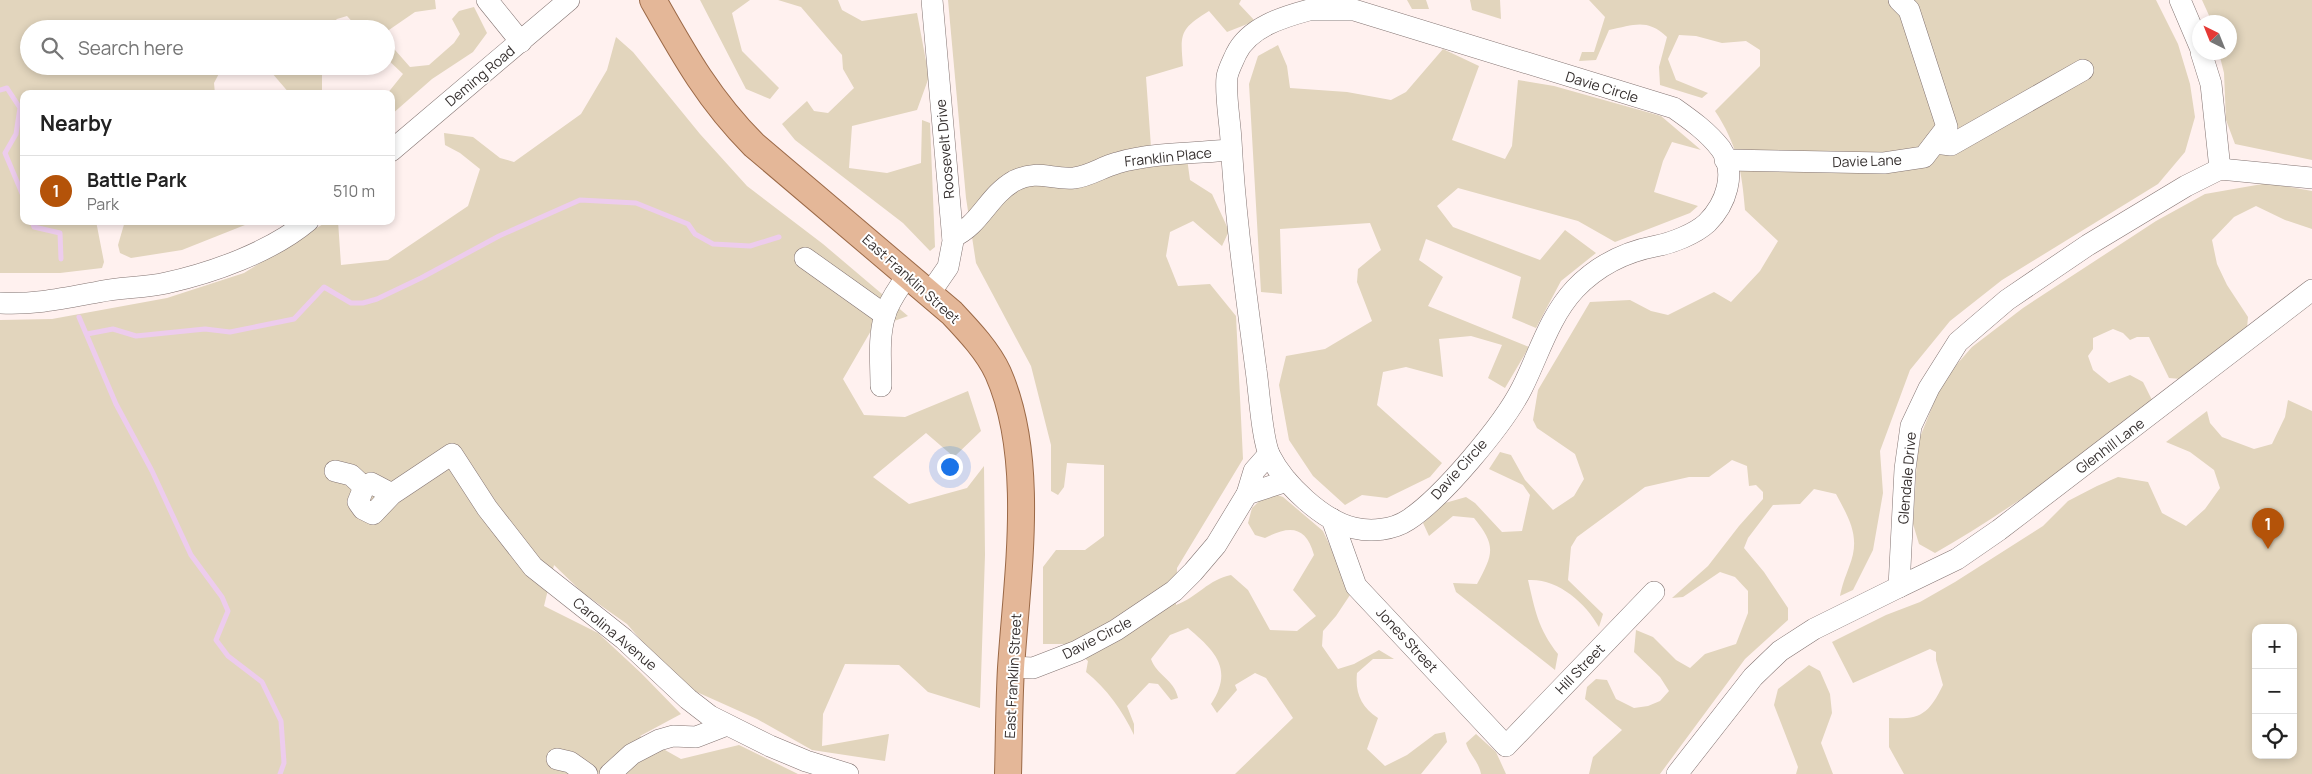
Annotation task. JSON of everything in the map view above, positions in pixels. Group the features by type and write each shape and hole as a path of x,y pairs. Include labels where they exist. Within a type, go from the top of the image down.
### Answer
{"main road":[{"name":"East Franklin Street","path":"654,0 697,75 731,122 754,146 930,292 972,334 997,371 1008,400 1016,440 1021,489 1017,612 1012,668 1008,774"}],"street":[{"path":"487,0 520,42"},
{"name":"Deming Road","path":"395,148 569,0"},
{"name":"Roosevelt Drive","path":"930,292 948,267 953,237 932,0"},
{"name":"Davie Lane","path":"1725,160 1884,163 1924,157 1948,127 1909,10 1899,0"},
{"path":"2180,0 2192,29"},
{"name":"Davie Circle","path":"1309,10 1354,10 1674,108 1703,129 1723,152 1725,160 1730,176 1724,200 1706,224 1666,244 1638,250 1612,260 1593,272 1573,291 1556,313 1521,390 1502,420 1435,497 1407,522 1383,530 1353,528 1332,519 1313,506 1287,481 1268,454 1234,204 1227,76 1238,50 1254,34 1276,19 1309,10"},
{"path":"2204,60 2211,84 2220,170 2312,178"},
{"path":"1935,143 1951,145 2083,70"},
{"name":"Franklin Place","path":"953,237 969,226 999,192 1014,182 1032,174 1061,179 1076,178 1118,162 1231,150"},
{"name":"Glendale Drive","path":"1899,587 1905,469 1911,426 1929,388 1958,342 2006,300 2088,245 2186,186 2220,170"},
{"path":"0,303 47,302 98,292 165,284 225,265 259,251 303,225"},
{"path":"805,258 885,315"},
{"path":"881,386 881,349 885,315 895,293 908,274"},
{"name":"Glenhill Lane","path":"1899,587 1957,559 1999,530 2312,290"},
{"name":"Carolina Avenue","path":"335,471 350,475 364,488 371,483 392,494 452,454 487,508 533,567 624,639 688,699 728,726 806,761 848,774"},
{"name":"Davie Circle","path":"1012,668 1033,668 1077,651 1116,630 1152,607 1193,572 1216,545 1247,494 1254,470 1268,454"},
{"path":"1247,494 1287,481"},
{"name":"Jones Street","path":"1332,519 1356,586 1506,746"},
{"path":"1677,774 1753,677 1780,651 1814,629 1899,587"},
{"name":"Hill Street","path":"1506,746 1654,592"},
{"path":"610,774 632,754 659,740 673,736 696,737 728,726"},
{"path":"557,758 570,762 587,774"}],"shaded area":[{"path":"0,0 435,0 436,9 415,12 395,26 395,20 351,20 347,16 336,20 20,20 20,75 218,75 214,83 215,90 20,90 20,225 97,225 104,262 102,268 60,273 0,273"},
{"path":"700,0 750,0 732,13 742,51 779,88 770,99 746,89"},
{"path":"778,0 838,0 842,10 862,21 917,13 929,77 917,110 852,126 849,168 887,173 921,163 922,120 930,123 935,247 930,251 903,223 795,140 782,124 807,101 814,111 828,113 854,88 843,69 842,55 801,7"},
{"path":"948,0 1241,0 1239,4 1255,21 1227,32 1209,11 1192,23 1184,33 1182,39 1183,66 1146,77 1151,147 1185,144 1190,180 1212,194 1229,231 1222,246 1193,221 1170,232 1166,256 1178,286 1210,284 1236,316 1243,459 1177,568 1176,605 1216,580 1231,575 1248,590 1270,630 1297,631 1316,616 1293,590 1314,555 1311,545 1306,538 1302,533 1289,530 1265,538 1255,535 1248,523 1252,508 1269,492 1283,497 1323,531 1350,595 1323,631 1322,646 1338,669 1354,664 1379,650 1394,659 1373,659 1357,673 1357,687 1360,699 1367,709 1378,718 1367,749 1385,766 1407,755 1435,734 1445,732 1447,742 1421,774 1235,774 1293,718 1266,678 1255,673 1235,685 1237,690 1217,713 1211,704 1218,692 1221,681 1218,661 1206,645 1188,628 1170,635 1151,659 1157,670 1173,686 1178,698 1171,700 1158,684 1149,683 1127,706 1134,724 1134,735 1113,701 1086,672 1088,661 1067,644 1043,644 1043,567 1056,550 1085,550 1104,536 1104,465 1067,463 1064,487 1058,495 1051,491 1051,445 1031,366 976,263 966,198"},
{"path":"1407,0 1426,0 1429,9 1412,9"},
{"path":"1470,0 1500,0 1501,19 1472,10"},
{"path":"1589,0 2156,0 2178,44 2190,84 2195,117 2185,152 2158,184 2002,280 1950,321 1910,370 1880,451 1883,493 1873,550 1853,590 1840,596 1852,557 1854,538 1846,512 1836,494 1814,489 1800,504 1773,505 1748,538 1744,548 1764,572 1788,608 1788,620 1745,659 1660,774 1589,774 1593,757 1622,730 1585,699 1587,687 1596,679 1607,680 1616,699 1634,708 1648,706 1660,701 1669,691 1660,677 1634,652 1636,630 1653,637 1676,660 1690,668 1705,654 1736,644 1748,613 1748,591 1735,577 1720,572 1683,597 1672,598 1708,566 1763,499 1763,492 1756,485 1749,486 1747,466 1732,460 1709,477 1689,477 1645,487 1577,537 1571,547 1568,580 1603,614 1599,627 1586,609 1560,587 1539,580 1528,580 1535,610 1542,628 1558,654 1555,670 1456,592 1453,583 1477,584 1489,557 1489,543 1474,518 1453,516 1429,536 1423,523 1445,503 1466,497 1475,503 1502,532 1522,531 1530,495 1523,485 1489,469 1500,452 1511,455 1525,480 1553,510 1574,496 1584,479 1575,454 1537,428 1533,420 1538,390 1590,302 1630,300 1651,311 1668,315 1714,292 1731,302 1760,271 1778,241 1745,210 1737,158 1729,135 1715,111 1760,66 1760,50 1746,41 1722,43 1696,36 1679,35 1668,59 1676,80 1708,93 1702,98 1660,85 1659,67 1667,37 1653,27 1640,24 1609,30 1596,60 1579,61 1582,52 1594,52 1605,17"},
{"path":"2202,0 2312,0 2312,160 2235,144 2226,120 2224,73 2221,60 2237,60 2237,15 2209,15"},
{"path":"474,7 487,33 473,52 432,79 395,111 395,90 390,90 403,74 395,66 395,50 410,67 429,65 454,43 460,34 452,19 459,11"},
{"path":"616,37 633,52 700,134 747,186 823,244 908,316 872,329 843,379 864,415 905,417 968,391 981,431 954,457 926,433 873,477 909,504 967,488 984,466 985,555 980,708 928,692 899,665 845,664 823,714 822,746 889,734 885,761 812,750 757,719 679,684 627,624 583,593 554,565 544,606 598,633 681,714 640,736 681,759 739,745 798,774 0,774 0,320 52,319 167,298 244,273 322,225 338,225 341,265 388,260 468,206 480,169 460,153 445,145 444,133 473,137 500,158 514,162 581,114 607,70"},
{"path":"1278,45 1287,66 1290,88 1347,92 1391,100 1406,92 1443,49 1479,66 1452,140 1505,159 1512,146 1518,80 1554,86 1661,116 1701,150 1672,142 1663,161 1654,192 1698,206 1690,213 1615,242 1578,221 1458,188 1437,206 1453,227 1540,260 1565,230 1596,253 1561,281 1536,328 1512,318 1521,277 1426,239 1419,260 1443,277 1428,306 1529,347 1505,388 1488,378 1502,345 1471,336 1439,339 1443,377 1406,367 1383,372 1377,405 1442,463 1430,477 1387,498 1362,495 1345,505 1313,476 1289,440 1279,385 1286,356 1325,349 1372,321 1357,282 1358,269 1381,250 1370,223 1280,229 1282,294 1261,292 1249,84 1258,56"},
{"path":"274,75 322,75 322,90 287,90"},
{"path":"2268,183 2312,191 2312,229 2285,220 2256,206 2234,217 2212,240 2217,264 2227,285 2248,317 2247,328 2181,379 2169,378 2149,337 2137,337 2130,340 2123,333 2113,329 2093,338 2093,349 2088,356 2093,370 2109,383 2130,375 2143,382 2153,402 2046,481 1991,519 1935,553 1919,544 1913,524 1918,442 1943,380 1972,347 2023,308 2156,221 2205,194"},
{"path":"124,225 245,225 182,250 131,258 120,253 118,245"},
{"path":"2288,400 2312,411 2312,774 1904,774 1889,747 1889,718 1917,716 1923,713 1933,702 1943,685 1936,660 1936,652 1930,649 1853,683 1832,642 1886,615 1920,602 1955,582 2043,526 2068,501 2118,477 2148,482 2162,513 2186,526 2205,509 2220,488 2214,470 2190,452 2166,442 2207,411 2210,423 2222,437 2254,449 2272,444 2285,417"},
{"path":"1809,665 1820,671 1830,694 1832,713 1821,743 1833,774 1796,774 1798,767 1774,705 1778,689"},
{"path":"1476,734 1496,752 1506,774 1481,774 1466,743"}],"waterway":[{"path":"0,90 7,88 20,108"},
{"path":"20,108 16,134 5,153 20,189"},
{"path":"87,334 113,329 136,336 205,329 230,332 294,319 324,287 351,303 363,303 377,299 421,278 499,236 580,200 636,203 688,224 695,234 713,244 750,246 779,237"},
{"path":"33,225 34,227 60,233 61,259"},
{"path":"79,317 116,404 152,471 191,555 222,597 228,611 216,640 228,656 262,682 281,721 284,763 280,774"}],"place":[{"name":"Battle Park","path":"2268,549"}]}
